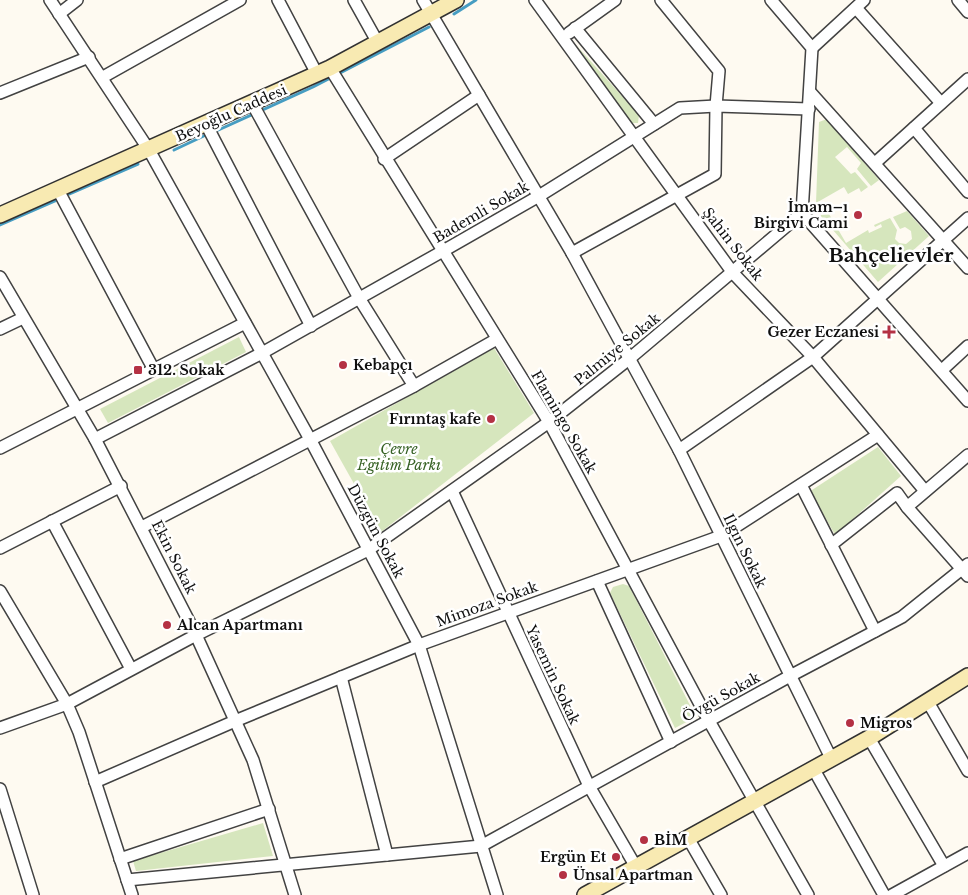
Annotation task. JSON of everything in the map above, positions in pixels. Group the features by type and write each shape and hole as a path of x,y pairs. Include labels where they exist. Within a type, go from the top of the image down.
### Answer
{"main road":[{"name":"Beyoğlu Caddesi","path":"0,215 150,150 209,130 255,109 329,73 378,43 456,0"},
{"path":"585,895 869,738 968,676"}],"street":[{"name":"Düzgün Sokak","path":"50,0 150,150 311,441 419,645 497,895"},
{"path":"59,14 77,0"},
{"path":"102,77 240,0"},
{"name":"Flamingo Sokak","path":"278,0 329,73 443,251 549,422 709,721 808,895"},
{"path":"354,0 378,43"},
{"name":"Ilgın Sokak","path":"423,0 572,253 679,450 831,758"},
{"name":"Şahin Sokak","path":"535,0 636,136 734,273 813,357 925,492"},
{"path":"562,38 615,0"},
{"path":"572,253 715,174 716,106 719,71 661,0"},
{"path":"772,0 812,48 802,213 879,297 968,401"},
{"path":"958,0 968,12"},
{"path":"812,48 860,4 941,103"},
{"path":"575,28 654,124"},
{"path":"0,93 89,57"},
{"path":"875,163 968,79"},
{"path":"810,92 968,268"},
{"path":"384,159 479,95"},
{"name":"Bademli Sokak","path":"95,439 311,326 539,196 680,108 716,106 809,109"},
{"path":"255,109 359,298 414,386"},
{"path":"914,128 968,192"},
{"path":"209,130 311,326"},
{"path":"58,190 154,370"},
{"name":"Palmiye Sokak","path":"0,728 67,704 196,635 368,550 549,422 630,359 734,273 802,213"},
{"path":"679,450 813,357 942,239 968,218"},
{"name":"Ekin Sokak","path":"0,277 22,318 121,486 196,635 253,760 295,895"},
{"path":"0,329 22,318"},
{"path":"0,448 245,323"},
{"path":"142,527 311,441 498,339"},
{"path":"942,370 968,346"},
{"name":"Mimoza Sokak","path":"95,782 235,721 419,645 721,536 878,434"},
{"path":"907,507 968,455"},
{"path":"801,485 875,632"},
{"path":"0,548 121,486"},
{"name":"Yasemin Sokak","path":"452,490 589,786 636,867"},
{"path":"831,545 897,493 907,507 966,569"},
{"path":"52,522 131,670"},
{"name":"Övgü Sokak","path":"481,846 790,676 902,617 966,569"},
{"path":"597,581 671,742"},
{"path":"0,591 4,608 67,704 132,895"},
{"path":"341,677 387,855"},
{"path":"928,702 968,771"},
{"path":"869,738 944,866"},
{"path":"813,768 884,895"},
{"path":"0,790 33,895"},
{"path":"120,859 269,809"},
{"path":"688,838 722,895"},
{"path":"127,880 481,846"},
{"path":"892,895 910,891 944,866 968,853"}],"green space":[{"path":"577,46 639,115 638,123 630,123 575,49"},
{"path":"827,119 879,180 871,186 857,169 861,163 847,147 835,157 851,174 855,172 868,187 861,192 859,188 848,194 844,187 816,203 819,122"},
{"path":"907,211 929,236 878,282 820,215 829,214 846,243 868,230 869,233 882,227 881,224 875,227 874,225 890,218 897,230 895,239 899,243 906,244 912,239 911,231 905,227 900,229 893,217"},
{"path":"239,337 246,352 108,423 100,409"},
{"name":"Çevre Eğitim Parkı","path":"494,348 534,413 381,532 330,441"},
{"path":"878,447 901,476 836,534 811,493 812,490"},
{"path":"623,584 629,586 696,717 675,728 610,593 613,587"},
{"path":"263,823 273,856 136,871 133,861"}],"waterway":[{"path":"454,14 476,0"},
{"path":"214,132 313,87 429,27"},
{"path":"174,150 208,134"},
{"path":"69,194 138,164"},
{"path":"0,225 55,201"}],"place":[{"name":"İmam–ı Birgivi Cami","path":"858,215"},
{"name":"Gezer Eczanesi","path":"889,332"},
{"name":"Kebapçı","path":"343,365"},
{"name":"312. Sokak","path":"138,370"},
{"name":"Fırıntaş kafe","path":"491,419"},
{"name":"Alcan Apartmanı","path":"167,625"},
{"name":"Migros","path":"850,723"},
{"name":"BİM","path":"644,840"},
{"name":"Ergün Et","path":"616,857"},
{"name":"Ünsal Apartman","path":"563,875"}],"district":[{"name":"Bahçelievler","path":"891,255"}]}
